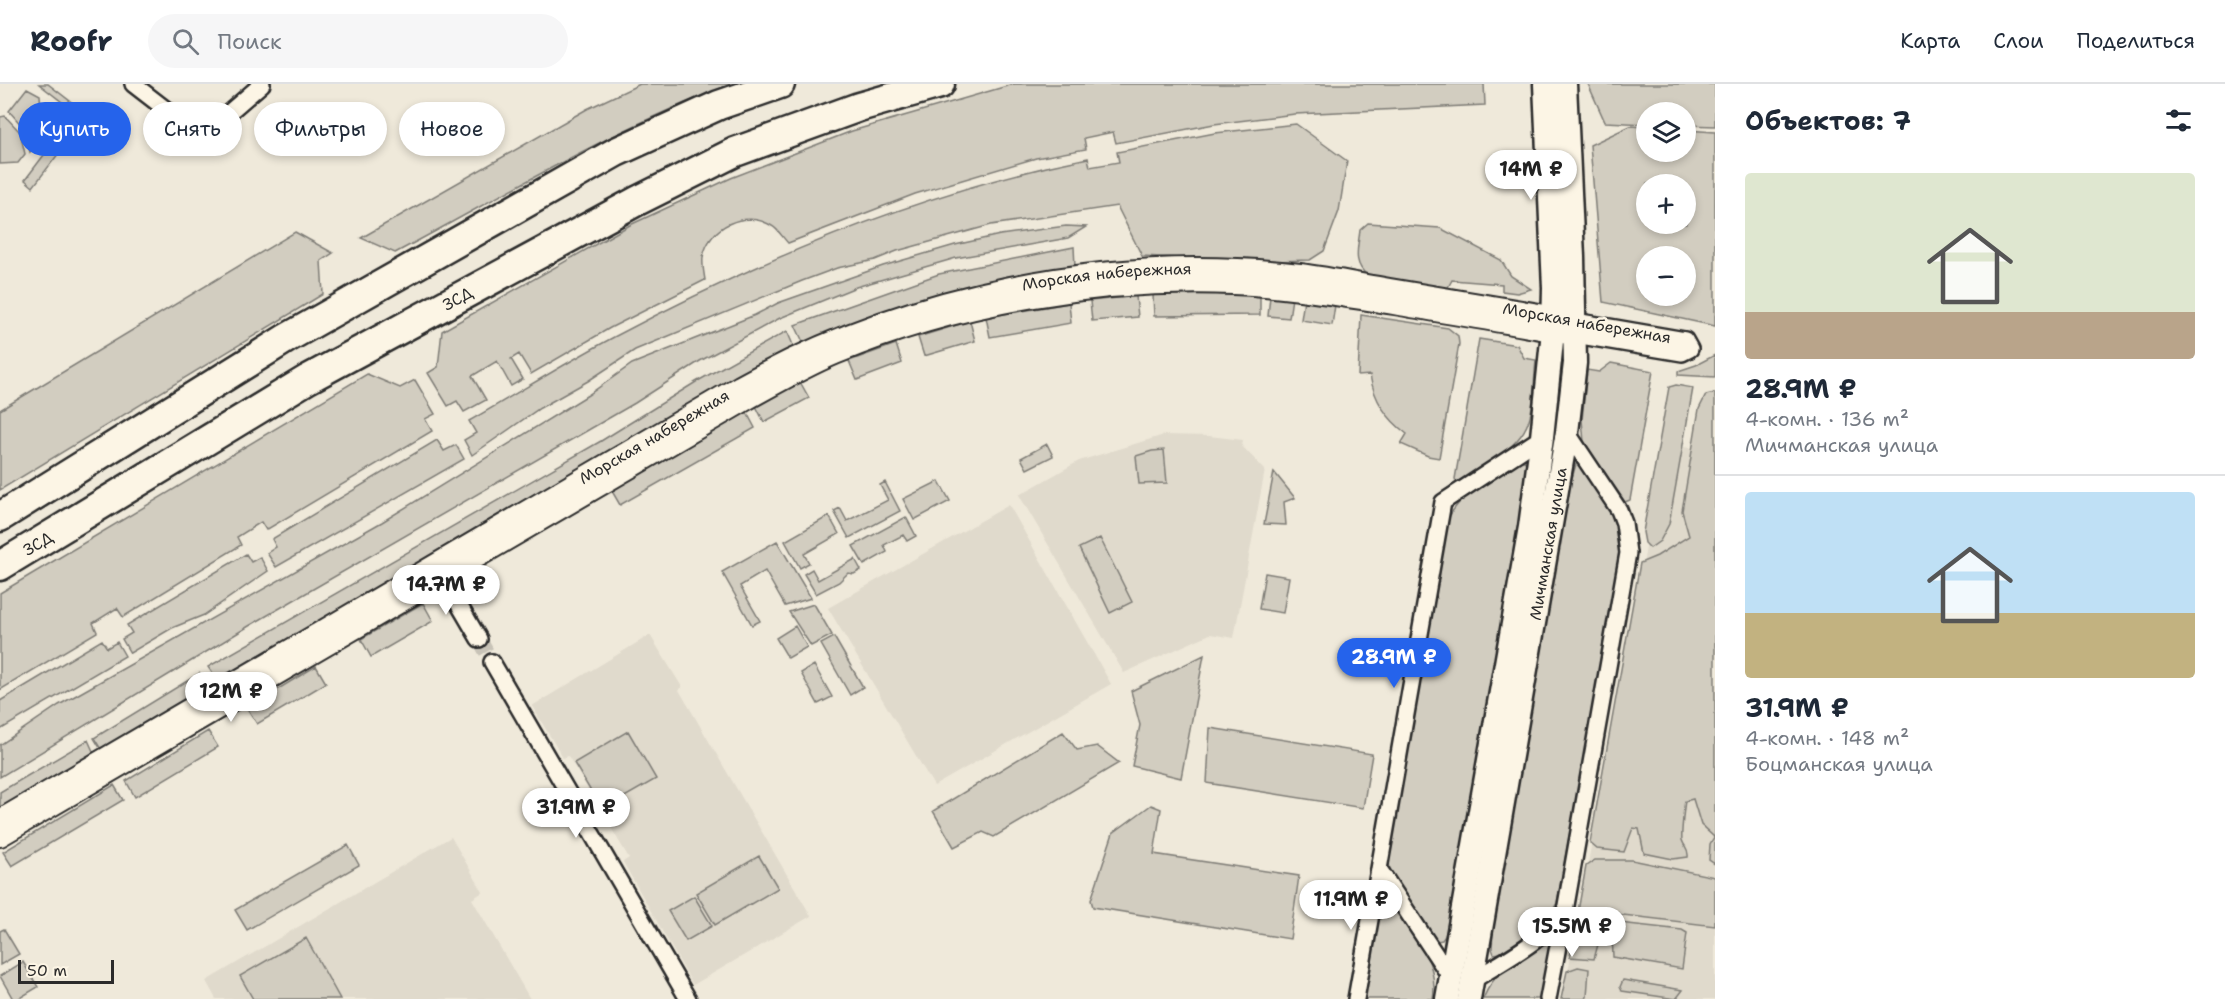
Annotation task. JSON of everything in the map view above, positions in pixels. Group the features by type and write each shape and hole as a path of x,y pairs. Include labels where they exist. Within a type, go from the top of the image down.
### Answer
{"highway":[{"path":"0,517 287,338 616,152 719,105 780,84"},
{"name":"ЗСД","path":"0,566 308,379 637,201 735,152 859,107 940,84"}],"main road":[{"name":"Мичманская улица","path":"1460,989 1567,432 1575,363 1564,326 1554,256 1545,84"},
{"name":"Мичманская улица","path":"1460,989 1542,437 1564,326 1565,84"}],"street":[{"path":"133,84 177,118 210,129 262,84"},
{"name":"Морская набережная","path":"0,819 439,570 746,400 833,355 884,336 975,309 1043,296 1168,284 1233,284 1300,289 1564,326 1685,340 1690,349 1682,353 1564,326"},
{"path":"1548,999 1628,553 1624,523 1619,510 1567,432"},
{"path":"1356,999 1443,502 1542,437"},
{"path":"439,570 478,639"},
{"name":"Морская набережная","path":"0,836 439,570"},
{"path":"492,662 688,999"},
{"path":"1379,869 1460,989 1548,930 1565,911"}],"shaded area":[{"path":"39,84 48,84 71,102 62,102"},
{"path":"640,84 733,84 689,101 603,141 395,253 361,238 505,156 587,109"},
{"path":"1014,84 1484,84 1485,105 1295,114 1214,124 1116,143 1113,132 1084,138 1086,149 1036,158 915,194 788,243 778,231 762,221 740,220 720,229 707,246 703,257 705,280 610,328 531,374 519,354 511,359 523,379 511,386 497,361 472,376 486,400 464,412 457,401 448,406 428,373 438,367 442,331 630,225 731,178 852,131"},
{"path":"1588,84 1715,84 1715,126 1696,125 1696,102 1636,102 1636,123 1605,122"},
{"path":"27,88 40,95 40,102 18,102 18,121 9,111"},
{"path":"5,116 18,130 18,156 23,156 18,163 0,164 0,117"},
{"path":"1296,124 1347,161 1339,211 1324,251 1310,260 1274,261 1243,258 1201,259 1142,256 1117,206 991,225 897,251 875,260 837,268 802,281 635,350 588,381 540,408 472,455 464,440 476,433 469,421 596,347 728,280 845,230 904,208 1026,172 1088,158 1090,167 1119,162 1117,152 1215,133"},
{"path":"1630,126 1636,126 1636,162 1696,162 1696,131 1715,132 1715,326 1603,302 1590,145"},
{"path":"43,156 57,156 33,187 25,180"},
{"path":"1368,223 1440,228 1501,260 1511,276 1531,289 1517,293 1502,291 1502,284 1452,280 1446,291 1368,276 1360,266 1357,255 1360,230"},
{"path":"1066,226 1086,227 1068,238 956,258 856,287 780,318 700,361 635,403 249,626 0,777 0,745 59,705 382,522 588,395 632,364 755,315 778,303 883,266 955,245 1000,235"},
{"path":"295,232 333,253 321,261 323,294 0,490 0,410"},
{"path":"1074,247 1075,267 1004,277 933,299 805,346 795,325 939,274"},
{"path":"1153,295 1260,295 1260,315 1154,316"},
{"path":"1136,296 1138,317 1092,321 1090,301"},
{"path":"1270,296 1292,298 1289,318 1268,316"},
{"path":"1304,300 1335,305 1332,325 1301,320"},
{"path":"1069,303 1071,323 990,337 986,317"},
{"path":"1361,315 1448,328 1458,336 1459,344 1439,458 1428,456 1401,444 1407,434 1382,408 1370,375 1358,376"},
{"path":"970,321 975,341 924,356 918,337"},
{"path":"787,331 796,352 221,686 208,667 601,441 696,382"},
{"path":"1479,339 1517,345 1524,358 1536,360 1532,408 1524,431 1505,452 1457,483 1455,479"},
{"path":"896,344 902,363 857,380 849,361"},
{"path":"1715,355 1715,377 1678,375 1678,371"},
{"path":"1611,363 1653,371 1630,500 1625,502 1584,442 1582,420 1587,370 1599,372"},
{"path":"367,374 400,388 415,380 435,414 425,419 432,431 266,530 261,522 237,537 241,545 123,617 117,608 93,623 97,632 0,690 0,593"},
{"path":"799,380 809,398 764,422 755,404"},
{"path":"1676,385 1693,388 1669,524 1660,541 1650,548 1645,543 1643,532 1669,387"},
{"path":"1715,393 1715,864 1709,860 1710,844 1714,837 1701,825 1693,799 1685,801 1683,820 1682,840 1688,857 1673,859 1644,853 1639,829 1633,828 1624,852 1597,849 1590,843 1640,563 1657,556 1689,536 1682,511 1699,409 1706,395"},
{"path":"745,409 755,428 620,505 609,486"},
{"path":"1164,435 1209,436 1243,440 1242,446 1265,470 1234,638 1210,634 1124,673 1019,495 1079,461"},
{"path":"437,440 444,451 456,445 464,459 276,567 267,553 276,547 272,539"},
{"path":"1047,444 1053,456 1027,469 1021,458"},
{"path":"1665,444 1715,452 1715,999 1563,999"},
{"path":"1164,450 1167,483 1139,484 1136,456"},
{"path":"1521,460 1526,462 1522,525 1459,886 1445,936 1442,940 1437,941 1394,880 1389,862 1447,523 1451,513 1467,495"},
{"path":"1576,464 1581,465 1616,517 1622,546 1557,903 1552,912 1533,932 1501,953 1494,954 1492,949 1495,894 1559,524"},
{"path":"1274,472 1295,498 1284,502 1286,525 1264,524"},
{"path":"939,481 950,501 914,520 903,499"},
{"path":"885,482 900,511 849,538 834,511 840,508 847,521 888,500 880,485"},
{"path":"1009,505 1111,684 934,786 828,608"},
{"path":"829,516 839,534 804,554 809,563 800,568 785,541"},
{"path":"906,517 916,536 907,541 903,535 884,545 887,552 864,565 853,546"},
{"path":"1100,538 1132,602 1110,613 1079,548"},
{"path":"777,541 811,598 785,606 765,571 740,586 760,621 752,625 722,572"},
{"path":"246,554 251,562 260,557 268,571 204,615 172,628 130,653 122,639 132,633 127,625"},
{"path":"855,559 861,570 854,574 848,573 839,582 816,594 804,574 812,569 818,580"},
{"path":"1265,573 1289,577 1283,613 1259,609"},
{"path":"423,603 433,621 371,657 361,639"},
{"path":"814,604 832,635 811,646 789,612"},
{"path":"795,626 807,647 788,658 776,638"},
{"path":"650,635 682,687 679,690 811,916 693,985 623,862 629,858 570,759 568,756 563,758 532,706"},
{"path":"834,637 863,687 850,695 821,644"},
{"path":"102,640 107,648 117,642 125,656 0,730 0,701"},
{"path":"1204,655 1181,778 1132,766 1140,725 1131,691"},
{"path":"814,665 832,697 818,704 801,673"},
{"path":"316,666 326,683 257,724 247,708"},
{"path":"200,673 212,691 105,756 94,738"},
{"path":"1210,728 1372,754 1363,808 1207,783"},
{"path":"208,731 218,747 135,797 126,781"},
{"path":"628,731 656,779 602,810 574,763"},
{"path":"1063,732 1077,750 1097,746 1119,763 994,837 983,832 954,847 933,811"},
{"path":"88,740 97,760 0,816 0,792"},
{"path":"114,785 123,800 12,866 3,852"},
{"path":"1151,805 1161,809 1154,854 1299,876 1290,939 1093,907 1091,900 1113,833"},
{"path":"451,837 483,892 472,899 530,999 216,999 206,981"},
{"path":"348,845 359,865 247,930 235,910"},
{"path":"759,856 778,888 715,925 696,893"},
{"path":"1595,860 1632,860 1715,877 1715,926 1623,915 1611,916 1602,930 1594,959 1570,957 1586,866"},
{"path":"1384,894 1412,931 1427,956 1434,984 1433,999 1364,999 1380,898"},
{"path":"694,896 712,926 686,941 668,911"},
{"path":"1619,923 1682,930 1687,933 1682,969 1613,957 1612,931"},
{"path":"4,929 19,954 0,965 0,931"},
{"path":"306,938 340,999 253,999 240,976"},
{"path":"1549,941 1551,947 1540,999 1483,999 1501,971"},
{"path":"23,962 38,987 18,999 13,999 0,976"},
{"path":"1578,967 1589,969 1587,997 1561,999 1567,971"},
{"path":"1623,980 1683,990 1676,999 1622,991 1620,987"}],"tunnel":[{"path":"479,639 492,662"}]}
